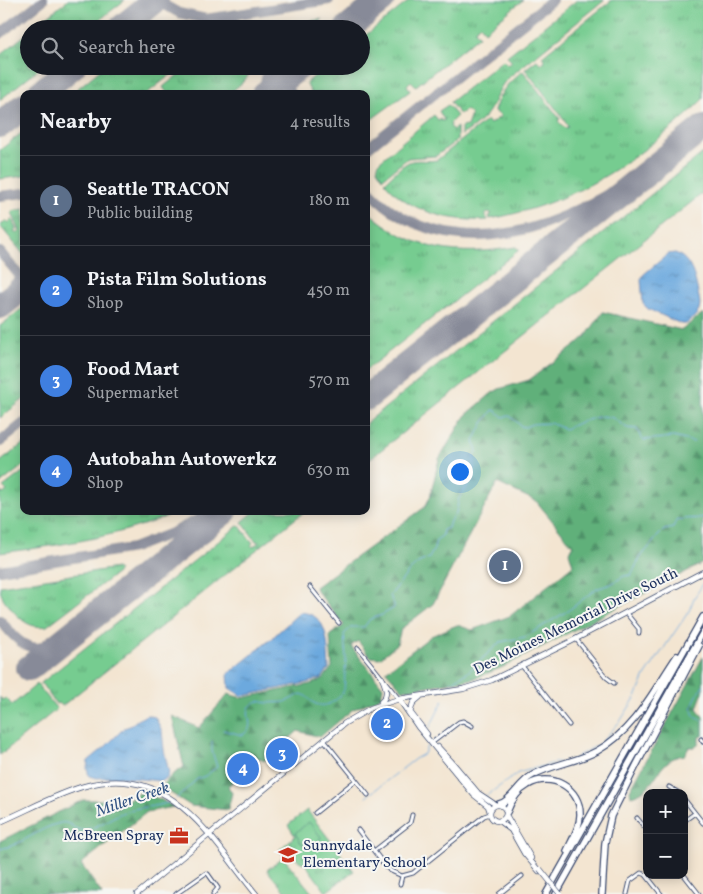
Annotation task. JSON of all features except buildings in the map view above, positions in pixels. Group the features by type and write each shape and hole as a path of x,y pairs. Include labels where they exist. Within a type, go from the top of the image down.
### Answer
{"highway":[{"path":"546,894 703,617"},
{"path":"558,894 703,632"},
{"path":"602,894 605,843 611,816 703,639"},
{"path":"498,804 506,801 521,784 534,774 580,759 611,743 635,719 679,653 687,646"},
{"path":"506,813 518,793 534,782 543,780 556,781 572,791 579,804 580,822 560,871"}],"main road":[{"name":"Des Moines Memorial Drive South","path":"137,894 345,723 378,705 398,699 477,685 522,666 576,639 703,572"},
{"path":"378,705 385,699 387,692 382,678"},
{"path":"410,712 413,703 424,695"},
{"path":"398,699 410,718 474,795 488,806 495,820 500,821 511,830 524,853 558,894"},
{"path":"405,708 478,793 485,799 504,807 525,849 539,870"},
{"path":"0,822 76,789 100,783 136,784 171,798 194,817 256,894"},
{"path":"490,813 492,807 498,804"},
{"path":"500,821 506,813"}],"street":[{"path":"310,587 339,623"},
{"path":"626,613 639,629 639,633"},
{"path":"576,639 606,677 614,682"},
{"path":"358,648 398,699"},
{"path":"522,666 569,725"},
{"path":"433,742 459,722 463,721 472,726"},
{"path":"324,740 368,795"},
{"path":"315,813 356,780"},
{"path":"688,804 703,823"},
{"path":"688,818 695,812"},
{"path":"358,830 391,871 402,876 413,873 490,813"},
{"path":"374,851 410,823 412,815"},
{"path":"637,818 643,825"},
{"path":"176,894 206,873 217,886 217,890 213,894"},
{"path":"626,894 630,881 641,873 643,874"},
{"path":"400,884 402,876"},
{"path":"499,894 522,876"},
{"path":"649,879 661,894"},
{"path":"687,879 699,894"}],"green space":[{"path":"68,0 125,0 99,20 43,20"},
{"path":"410,0 523,0 485,31 480,25 475,30 479,36 416,86 411,81 407,85 410,91 370,120 370,90 310,90 306,83 316,75 370,75 370,32"},
{"path":"577,0 605,0 508,78 502,85 485,116 461,135 461,127 467,126 471,115 466,110 459,114 450,102 503,60 508,65 512,62 507,56"},
{"path":"612,0 703,0 703,99 667,132 616,169 577,191 536,208 513,214 490,219 489,216 492,214 489,212 485,215 488,220 460,219 431,213 406,201 385,182 409,162 415,160 437,160 487,120 490,124 501,116 494,111 499,98 508,84 523,71 560,119 558,121 565,128 568,127 525,69 537,60 541,64 545,61 542,56"},
{"path":"20,39 20,75 31,75 0,100 0,55"},
{"path":"94,75 170,75 151,90 76,90"},
{"path":"178,75 248,76 234,90 165,90 163,87"},
{"path":"448,105 457,116 450,123 450,126 453,130 457,127 457,140 436,156 408,158 383,178 377,169 379,162 434,115 438,120 444,120 439,111"},
{"path":"20,134 20,176 0,179 0,150"},
{"path":"703,153 703,193 370,459 370,420"},
{"path":"20,210 20,231 12,213"},
{"path":"370,213 401,235 437,248 455,251 474,251 516,247 519,250 370,367"},
{"path":"12,219 16,229 14,231 17,234 20,231 20,250 0,226 6,220 8,223"},
{"path":"20,310 20,402 0,418 0,326"},
{"path":"603,312 682,330 703,313 703,563 503,667 473,679 403,690 386,671 431,636 457,625 472,630 510,616 573,565 569,552 573,546 536,501 497,483 433,604 401,629 397,644 380,658 370,657 358,641 351,646 383,687 381,697 352,710 320,737 298,731 264,761 247,752 234,767 240,776 228,786 232,793 228,810 191,806 161,787 172,775 184,767 172,716 199,728 228,694 242,698 311,684 323,679 332,667 330,635 344,625 315,587 425,507 430,497 439,459 465,416 492,393 529,380 576,345 586,336"},
{"path":"20,446 20,468 0,484 0,462"},
{"path":"20,474 20,515 169,515 136,527 91,539 0,553 0,491 3,494 7,491 3,487"},
{"path":"250,515 300,515 62,706 59,703 56,704 41,683 239,525 253,543 251,545 253,547 259,542 256,541 242,522"},
{"path":"116,568 119,570 117,573 47,626 30,625 22,620 6,602 1,593 0,586"},
{"path":"703,657 703,692 697,708 703,717 703,736 699,737 699,743 694,747 689,747 685,755 675,757 668,762 640,793 631,796 630,790"},
{"path":"37,684 57,709 0,755 0,697 2,700 6,698 12,705"},
{"path":"140,793 160,799 174,807 147,812 81,864 102,894 0,894 0,841 83,800 127,800"},
{"path":"307,810 354,871 326,892 306,865 285,852 282,854 279,850 295,836 288,825"},
{"path":"309,822 321,837 316,845 307,847 301,843 295,833"},
{"path":"283,857 313,894 287,894 267,870"}],"water":[{"path":"675,253 689,264 700,301 697,313 686,324 681,324 648,309 643,304 641,280 643,275 668,254"},
{"path":"300,612 317,618 325,632 329,668 322,678 242,696 229,688 228,674 271,639"},
{"path":"147,715 155,717 162,731 169,773 167,778 161,781 89,776 88,761 124,728"}],"waterway":[{"name":"Miller Creek","path":"223,730 242,735 247,731 250,722 249,709 258,701 268,703 285,702 301,694 314,703 323,705 332,702 342,693 344,690 346,657 344,634 352,627 364,627 370,619 394,608 390,596 409,571 418,563 429,558 436,540 442,536 443,530 448,528 450,521 456,513 459,498 470,483 474,468 474,457 477,451 474,441 483,423 493,410 503,417 510,416 521,426 525,427 532,424 550,423 565,429 580,422 602,416 613,418 627,428 637,429 644,440 673,437 694,442"},
{"path":"451,682 468,672 500,642 525,637 569,610 596,589 611,584 624,576 631,575 640,558 658,536 664,530 673,528 676,521 703,517"},
{"path":"576,757 600,744 621,720 637,695 645,676 689,611 694,598 703,584"},
{"name":"Miller Creek","path":"703,685 692,710 693,714 703,721"},
{"path":"430,727 443,701"},
{"name":"Miller Creek","path":"176,799 197,779 205,776 217,767 212,751 212,741"},
{"path":"366,797 424,754 427,746"},
{"path":"486,796 518,773 558,762"},
{"name":"Miller Creek","path":"0,849 16,844 52,825 67,823 84,830 124,812 172,801"}],"taxiway":[{"path":"0,34 43,0"},
{"path":"131,20 146,7 149,0"},
{"path":"156,0 179,13 206,19 329,0"},
{"path":"370,146 552,0"},
{"path":"263,90 267,75"},
{"path":"277,75 288,90"},
{"path":"673,152 703,122"},
{"path":"370,191 392,210 422,226 453,234 484,236 515,232 545,223 603,197 657,165"},
{"path":"0,196 20,194"},
{"path":"0,252 20,276"},
{"path":"370,389 391,378"},
{"path":"0,442 20,426"},
{"path":"0,570 133,548 174,532 206,515"},
{"path":"0,620 14,636 28,646 35,648 44,647 65,639"}],"runway":[{"path":"131,20 156,0"},
{"path":"358,20 382,0"},
{"path":"44,90 62,75"},
{"path":"270,90 289,75"},
{"path":"0,125 20,109"},
{"path":"370,395 703,128"},
{"path":"0,306 20,290"},
{"path":"29,668 220,515"}],"place":[{"name":"Seattle TRACON","path":"505,566"},
{"name":"Pista Film Solutions","path":"387,724"},
{"name":"Food Mart","path":"282,754"},
{"name":"Autobahn Autowerkz","path":"243,769"},
{"name":"McBreen Spray","path":"179,836"},
{"name":"Sunnydale Elementary School","path":"288,855"}]}
